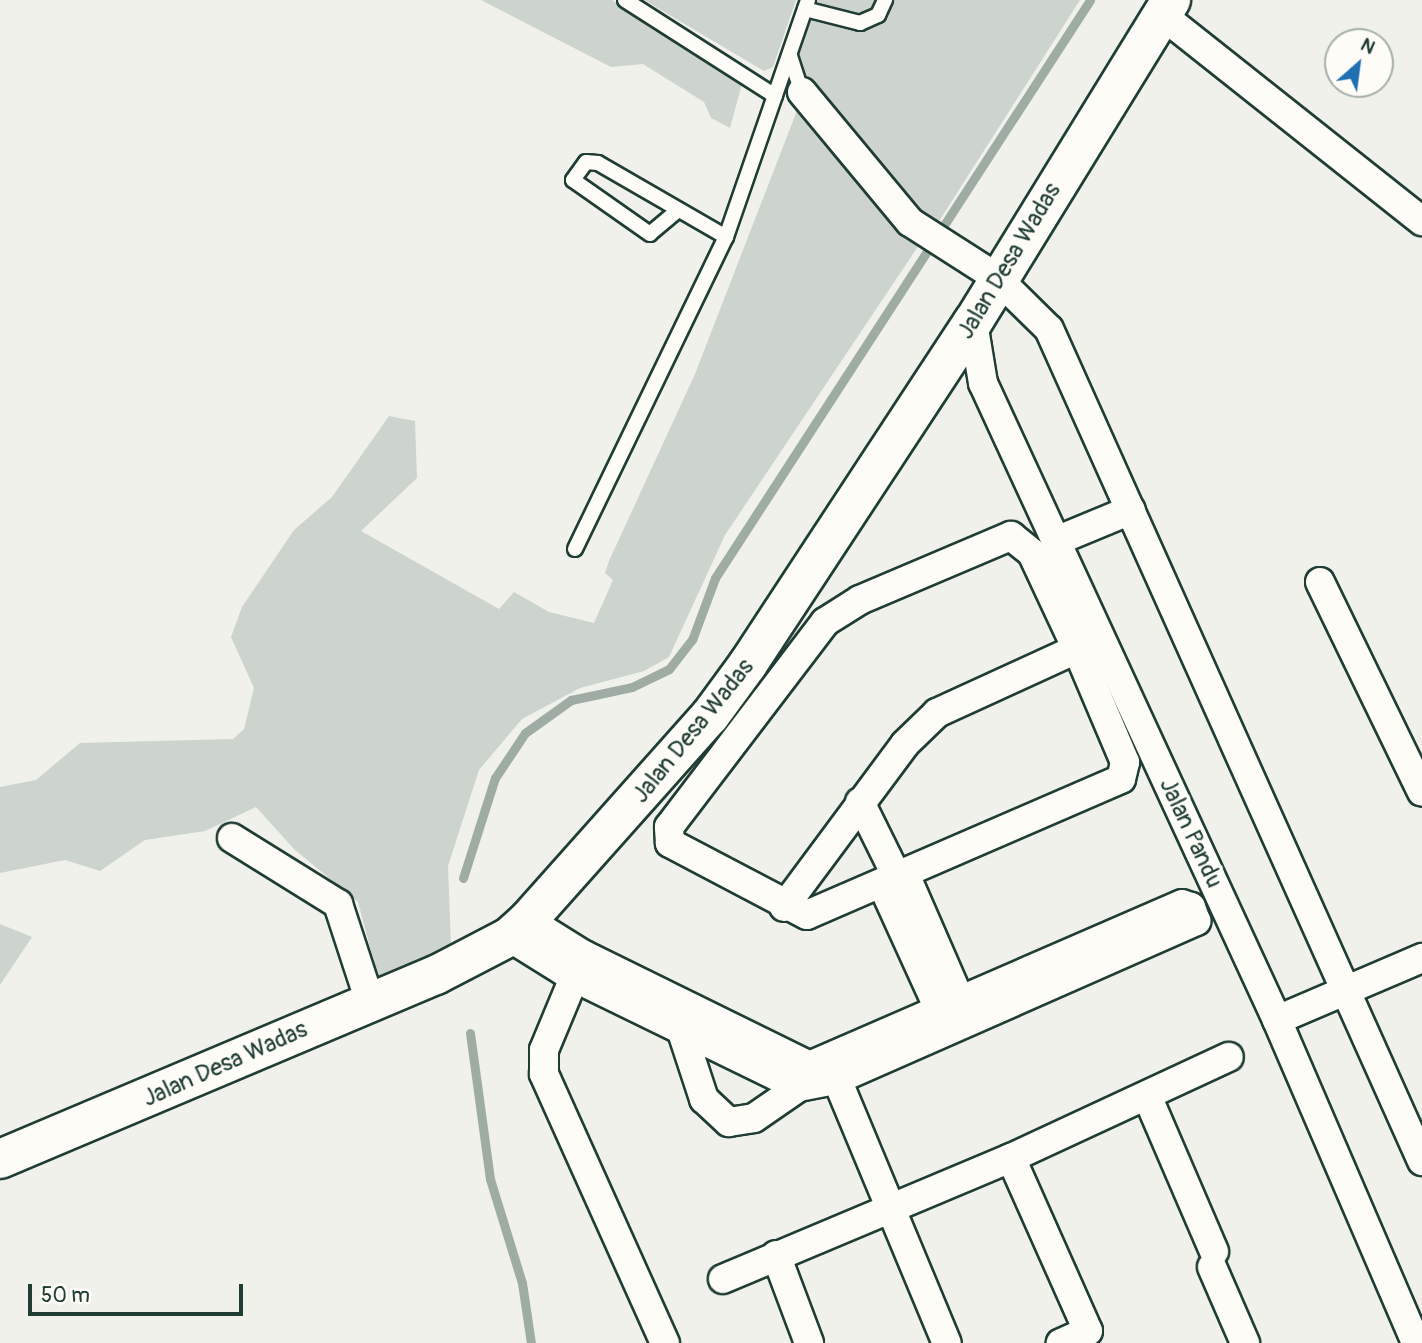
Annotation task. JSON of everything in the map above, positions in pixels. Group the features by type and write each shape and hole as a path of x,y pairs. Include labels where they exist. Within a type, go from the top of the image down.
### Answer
{"main road":[{"name":"Jalan Desa Wadas","path":"0,1159 369,999 436,975 518,929 710,716 973,322 996,277 1167,7"}],"street":[{"path":"1167,7 1422,221"},
{"path":"788,94 918,228 996,277 1049,329 1422,1161"},
{"name":"Jalan Pandu","path":"973,322 983,383 1277,1020 1416,1343"},
{"path":"1055,541 1131,510"},
{"path":"1011,536 1032,553 1077,649 1125,762 1121,779 894,879 821,912 784,907 666,836 825,622 860,600 1011,536"},
{"path":"1320,582 1422,792"},
{"path":"784,907 860,802 937,713 1077,649"},
{"path":"860,802 955,1018"},
{"path":"232,838 338,904 369,999"},
{"path":"681,1032 704,1099 729,1122 754,1118 817,1073 955,1018 1162,924"},
{"path":"518,929 681,1032 817,1073"},
{"path":"1277,1020 1422,958"},
{"path":"579,966 707,1018 817,1073 890,1208 947,1343"},
{"path":"579,966 544,1050 550,1098 665,1343"},
{"path":"681,1032 707,1018"},
{"path":"723,1279 1148,1098 1229,1056"},
{"path":"1148,1098 1245,1343"},
{"path":"1011,1158 1088,1331 1061,1343"},
{"path":"776,1255 809,1343"}],"lane":[{"path":"625,0 788,94"},
{"path":"575,549 726,237 788,94 790,56 807,5 860,23 873,19 886,0"},
{"path":"788,94 790,56"},
{"path":"677,211 650,234 573,180 586,162 598,163 726,237"}],"shaded area":[{"path":"481,0 612,0 742,84 730,128 711,118 704,102 643,64 611,67"},
{"path":"644,0 796,0 773,67 764,71"},
{"path":"812,0 882,0 870,18 809,8"},
{"path":"892,0 1080,0 934,229 805,79 797,54 810,19 870,27"},
{"path":"798,108 919,245 725,535 669,657 644,671 580,688 522,719 479,770 448,866 451,946 378,977 358,902 294,849 256,807 205,831 145,840 100,871 65,860 0,873 0,787 36,780 80,743 233,739 244,729 254,688 231,637 242,607 294,530 332,497 389,416 415,421 417,478 361,531 499,609 514,592 549,612 594,623 613,580 605,573 609,561 695,374"},
{"path":"0,924 32,937 0,985"}],"waterway":[{"path":"463,878 495,778 525,733 571,700 632,687 669,669 692,640 715,578 1090,0"},
{"path":"470,1033 490,1179 522,1283 531,1343"}]}
